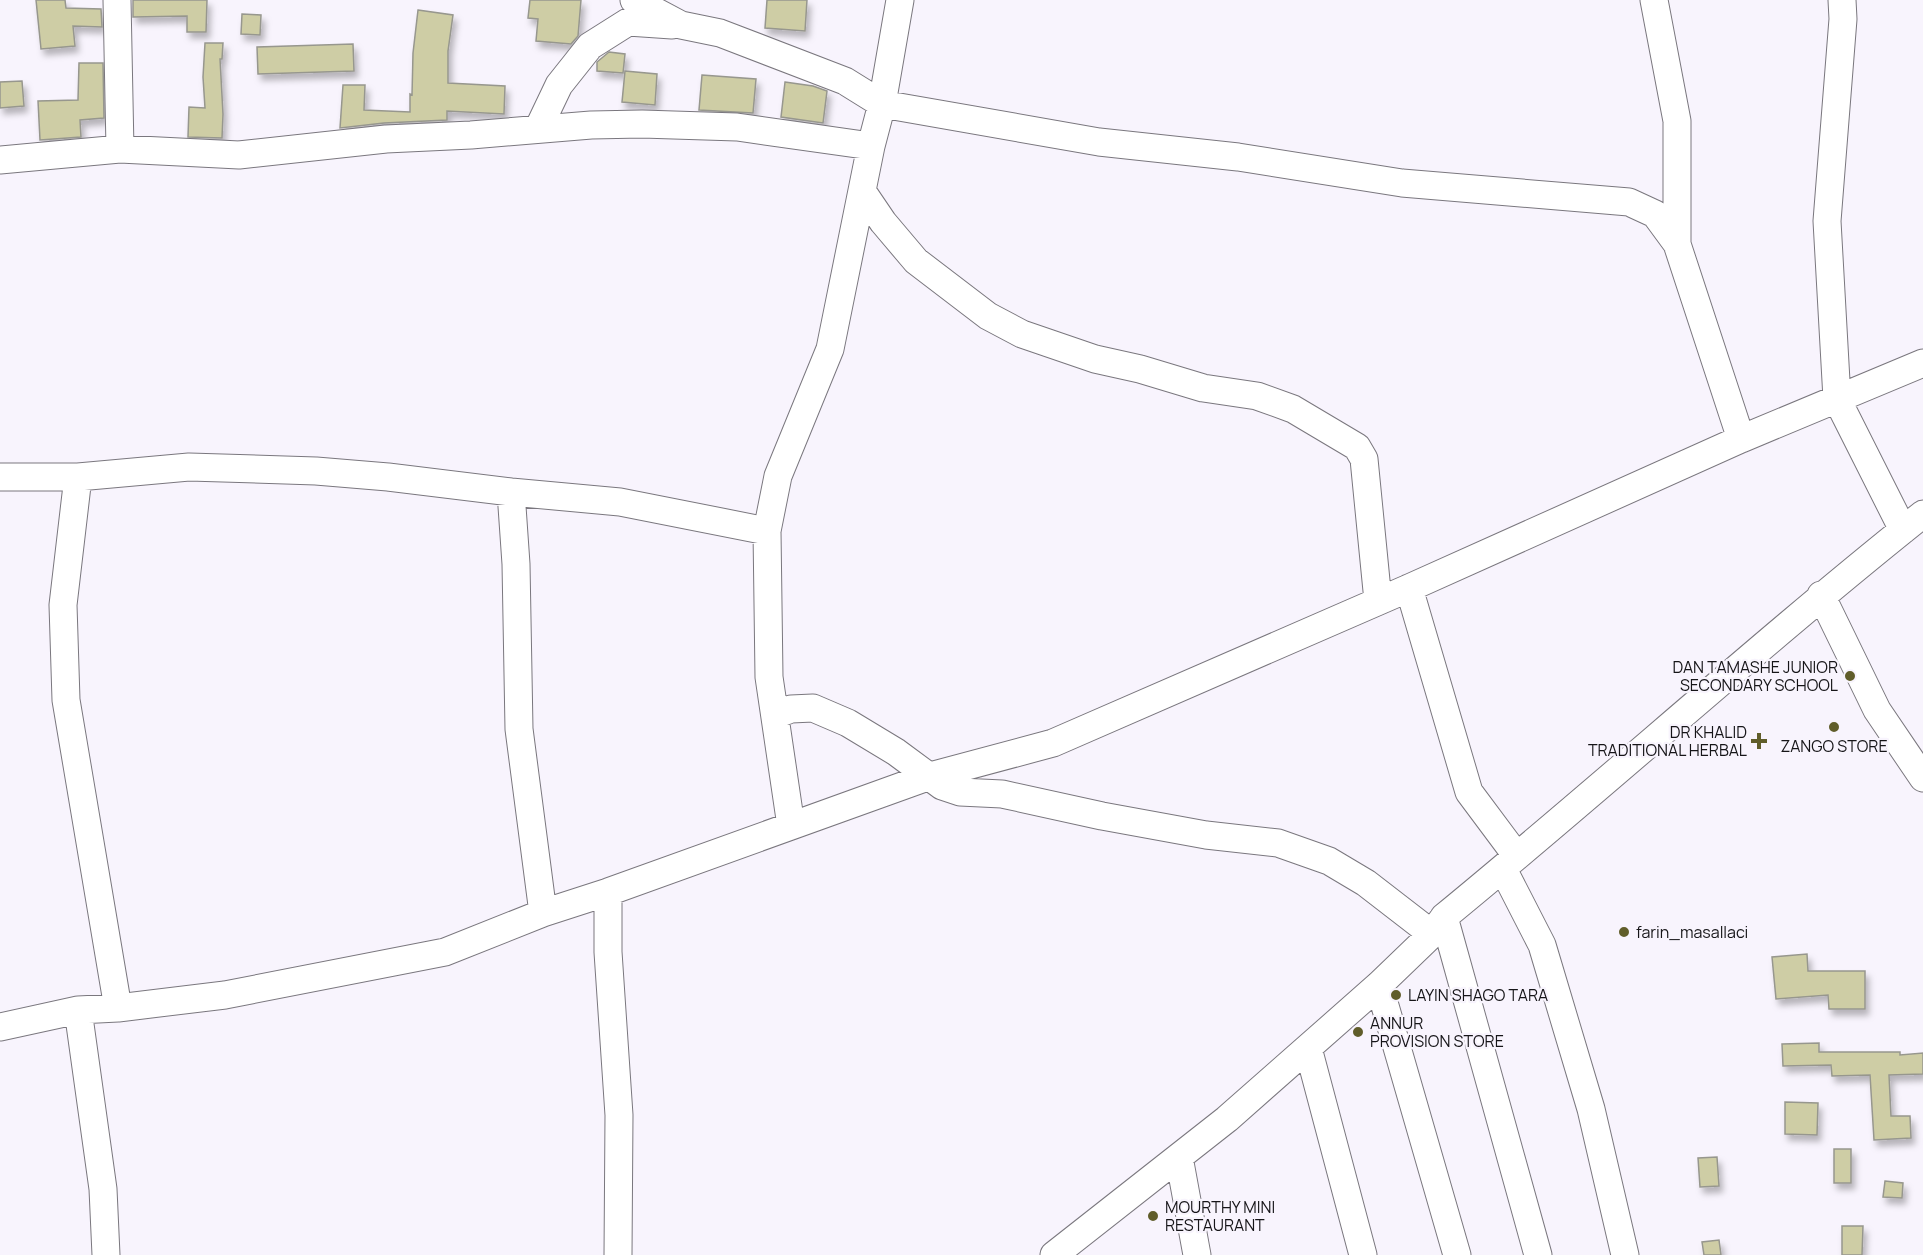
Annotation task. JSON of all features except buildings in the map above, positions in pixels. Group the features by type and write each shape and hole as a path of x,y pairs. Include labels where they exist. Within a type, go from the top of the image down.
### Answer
{"street":[{"path":"117,0 120,149"},
{"path":"634,0 681,26"},
{"path":"791,826 769,677 766,531 778,476 830,350 871,146 882,104 900,0"},
{"path":"1654,0 1677,122 1677,244"},
{"path":"1054,1255 1227,1119 1379,985 1438,926 1510,862 1599,788 1821,595 1913,522 1837,399 1827,221 1843,19 1842,0"},
{"path":"538,129 559,85 590,46 628,22 681,26 720,33 845,81 882,104 1099,142 1238,157 1402,183 1629,202 1655,214 1677,244 1741,439"},
{"path":"0,160 120,149 239,155 386,139 471,135 591,125 642,124 737,127 871,146"},
{"path":"862,191 883,222 916,261 988,316 1022,334 1095,359 1140,369 1203,388 1257,396 1293,409 1357,447 1364,459 1378,601"},
{"path":"0,1027 78,1010 118,1008 225,995 446,952 543,913 608,892 930,776 1053,743 1409,588 1741,439 1923,363"},
{"path":"0,477 78,477 189,467 305,470 620,502 766,531"},
{"path":"78,477 63,604 66,700 118,1008"},
{"path":"511,492 516,564 519,729 543,913"},
{"path":"1409,588 1469,792 1510,862 1542,945 1591,1109 1625,1255"},
{"path":"1821,595 1877,710 1923,778"},
{"path":"775,715 791,709 813,708 848,723 896,752 942,786 960,792 1002,794 1102,816 1206,835 1278,843 1329,861 1438,926 1538,1255"},
{"path":"608,892 608,952 619,1115 618,1255"},
{"path":"1379,985 1457,1255"},
{"path":"78,1010 103,1189 106,1255"},
{"path":"1308,1048 1363,1255"},
{"path":"1179,1157 1197,1255"}],"place":[{"name":"DAN TAMASHE JUNIOR SECONDARY SCHOOL","path":"1850,676"},
{"name":"ZANGO STORE","path":"1834,727"},
{"name":"DR KHALID TRADITIONAL HERBAL","path":"1759,741"},
{"name":"farin_masallaci","path":"1624,932"},
{"name":"LAYIN SHAGO TARA","path":"1396,995"},
{"name":"ANNUR PROVISION STORE","path":"1358,1032"},
{"name":"MOURTHY MINI RESTAURANT","path":"1153,1216"}]}
